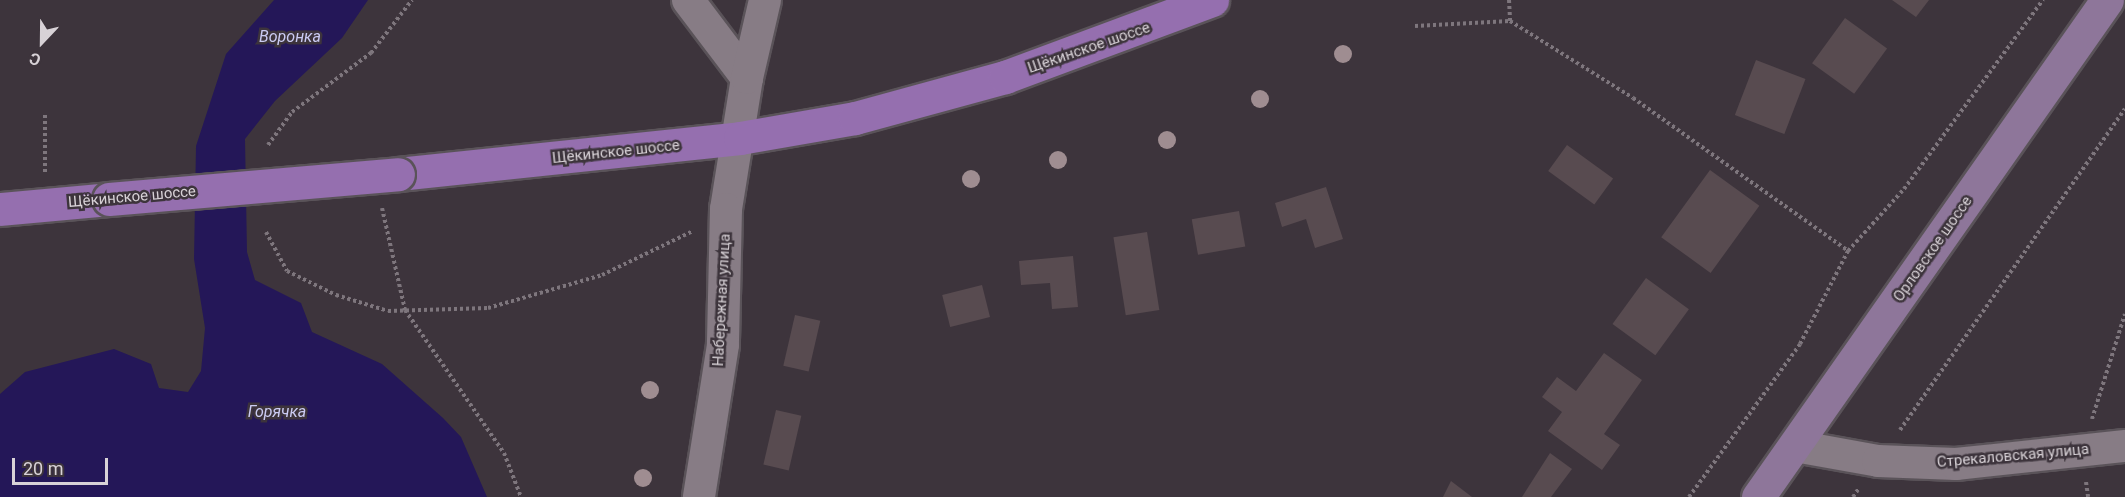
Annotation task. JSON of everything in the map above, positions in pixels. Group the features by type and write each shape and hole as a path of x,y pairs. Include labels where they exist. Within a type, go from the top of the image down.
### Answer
{"main road":[{"name":"Щёкинское шоссе","path":"0,209 398,174 740,138 855,118 1005,77 1212,0"},
{"name":"Орловское шоссе","path":"1758,497 2107,0"}],"street":[{"path":"688,0 747,78"},
{"name":"Набережная улица","path":"699,497 723,345 726,209 740,138 747,78 765,0"},
{"name":"Стрекаловская улица","path":"1795,446 1878,461 1956,464 2125,446"}],"path":[{"path":"268,145 292,112 371,53 412,0"},
{"path":"1509,0 1510,21"},
{"path":"1689,497 1800,344 1848,251 1904,189 2043,0"},
{"path":"1415,26 1510,21 1633,98 1848,251"},
{"path":"1878,461 2125,109"},
{"path":"45,115 45,182"},
{"path":"381,204 405,310 504,453 521,497"},
{"path":"266,232 288,271 336,295 405,310 488,308 602,275 676,243 726,209"},
{"path":"2082,450 2125,314"}],"water":[{"name":"Горячка","path":"274,0 368,0 342,38 275,101 245,139 247,252 255,280 301,303 312,332 382,364 443,418 461,437 487,497 0,497 0,394 25,372 114,349 151,364 159,388 188,392 201,371 205,328 194,259 196,146 226,54"}],"building":[{"path":"1892,0 1929,0 1916,17"},
{"path":"1845,18 1887,49 1854,94 1812,63"},
{"path":"1756,60 1805,79 1784,134 1735,115"},
{"path":"1567,145 1613,179 1594,204 1548,171"},
{"path":"1710,170 1759,206 1711,273 1661,237"},
{"path":"1326,187 1343,239 1315,248 1306,219 1282,227 1275,203"},
{"path":"1239,211 1245,246 1198,255 1192,219"},
{"path":"1147,232 1159,310 1126,315 1113,237"},
{"path":"1073,256 1078,307 1052,309 1050,283 1021,285 1019,261"},
{"path":"1646,278 1689,309 1655,355 1612,324"},
{"path":"982,285 990,317 950,327 942,295"},
{"path":"795,315 820,321 809,372 783,366"},
{"path":"1604,353 1642,380 1604,434 1620,445 1602,470 1548,431 1562,412 1542,397 1557,377 1576,391"},
{"path":"776,410 801,416 789,470 763,465"},
{"path":"1550,453 1572,469 1551,497 1522,497"},
{"path":"1451,481 1472,497 1443,497"}],"water label":[{"name":"Воронка","path":"290,37"}]}
